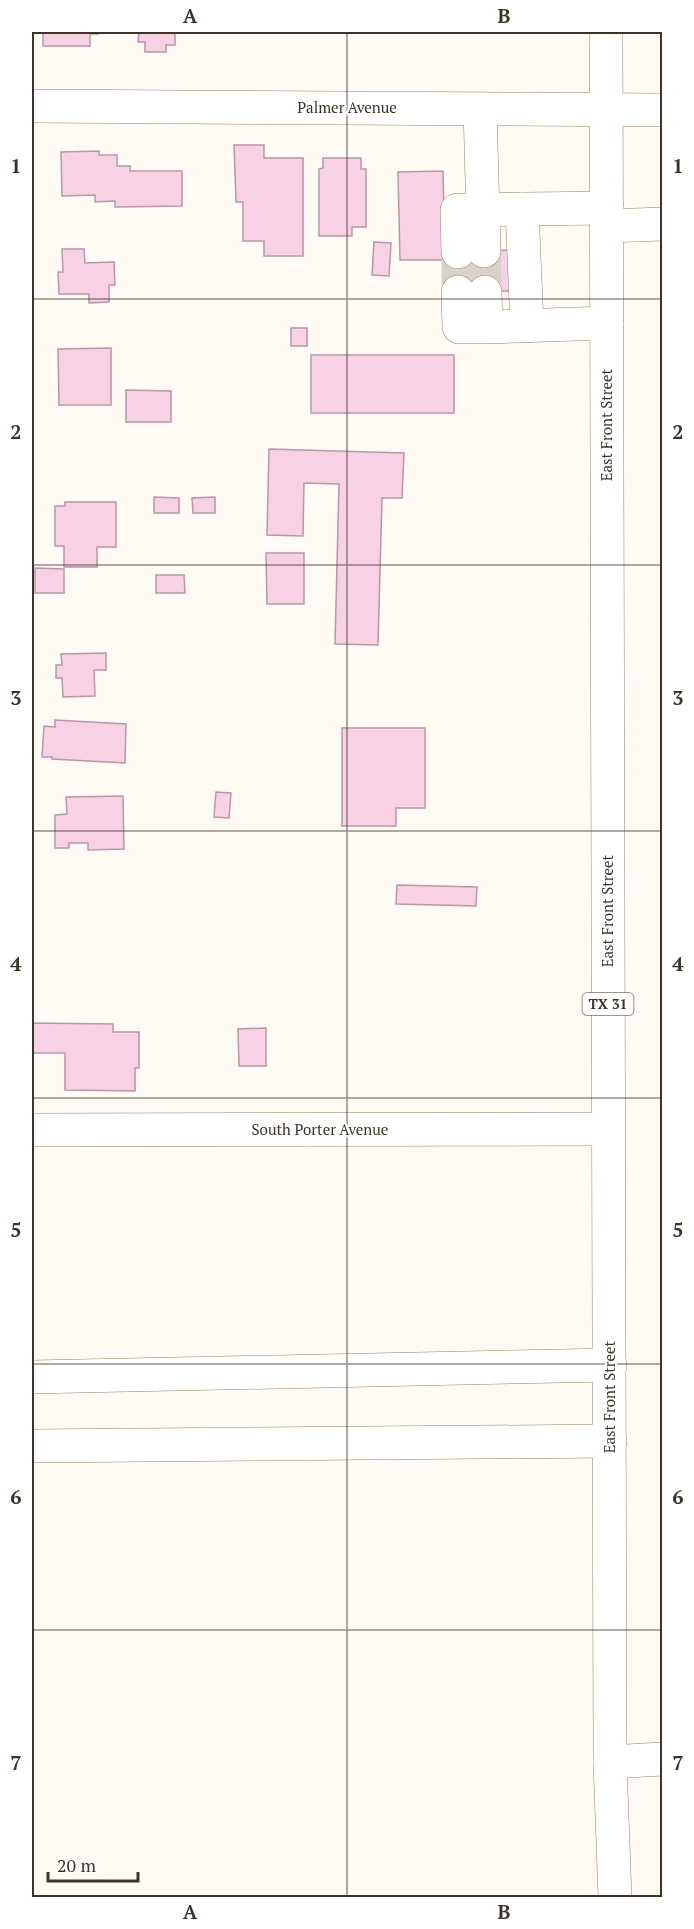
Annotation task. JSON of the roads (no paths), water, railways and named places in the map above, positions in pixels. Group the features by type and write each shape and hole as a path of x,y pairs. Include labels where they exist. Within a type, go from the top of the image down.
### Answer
{"main road":[{"name":"East Front Street","path":"606,32 610,1762 615,1898"},
{"name":"Palmer Avenue","path":"32,106 663,110"},
{"path":"471,251 483,210 480,109"},
{"path":"483,210 522,209 663,224"},
{"path":"522,209 527,326"},
{"path":"472,292 486,327 607,323"},
{"name":"South Porter Avenue","path":"32,1130 608,1129"},
{"path":"32,1377 610,1365"},
{"path":"32,1446 610,1440"},
{"path":"610,1762 663,1759"}],"tunnel":[{"path":"484,251 485,292"},
{"path":"458,252 458,292"}]}
